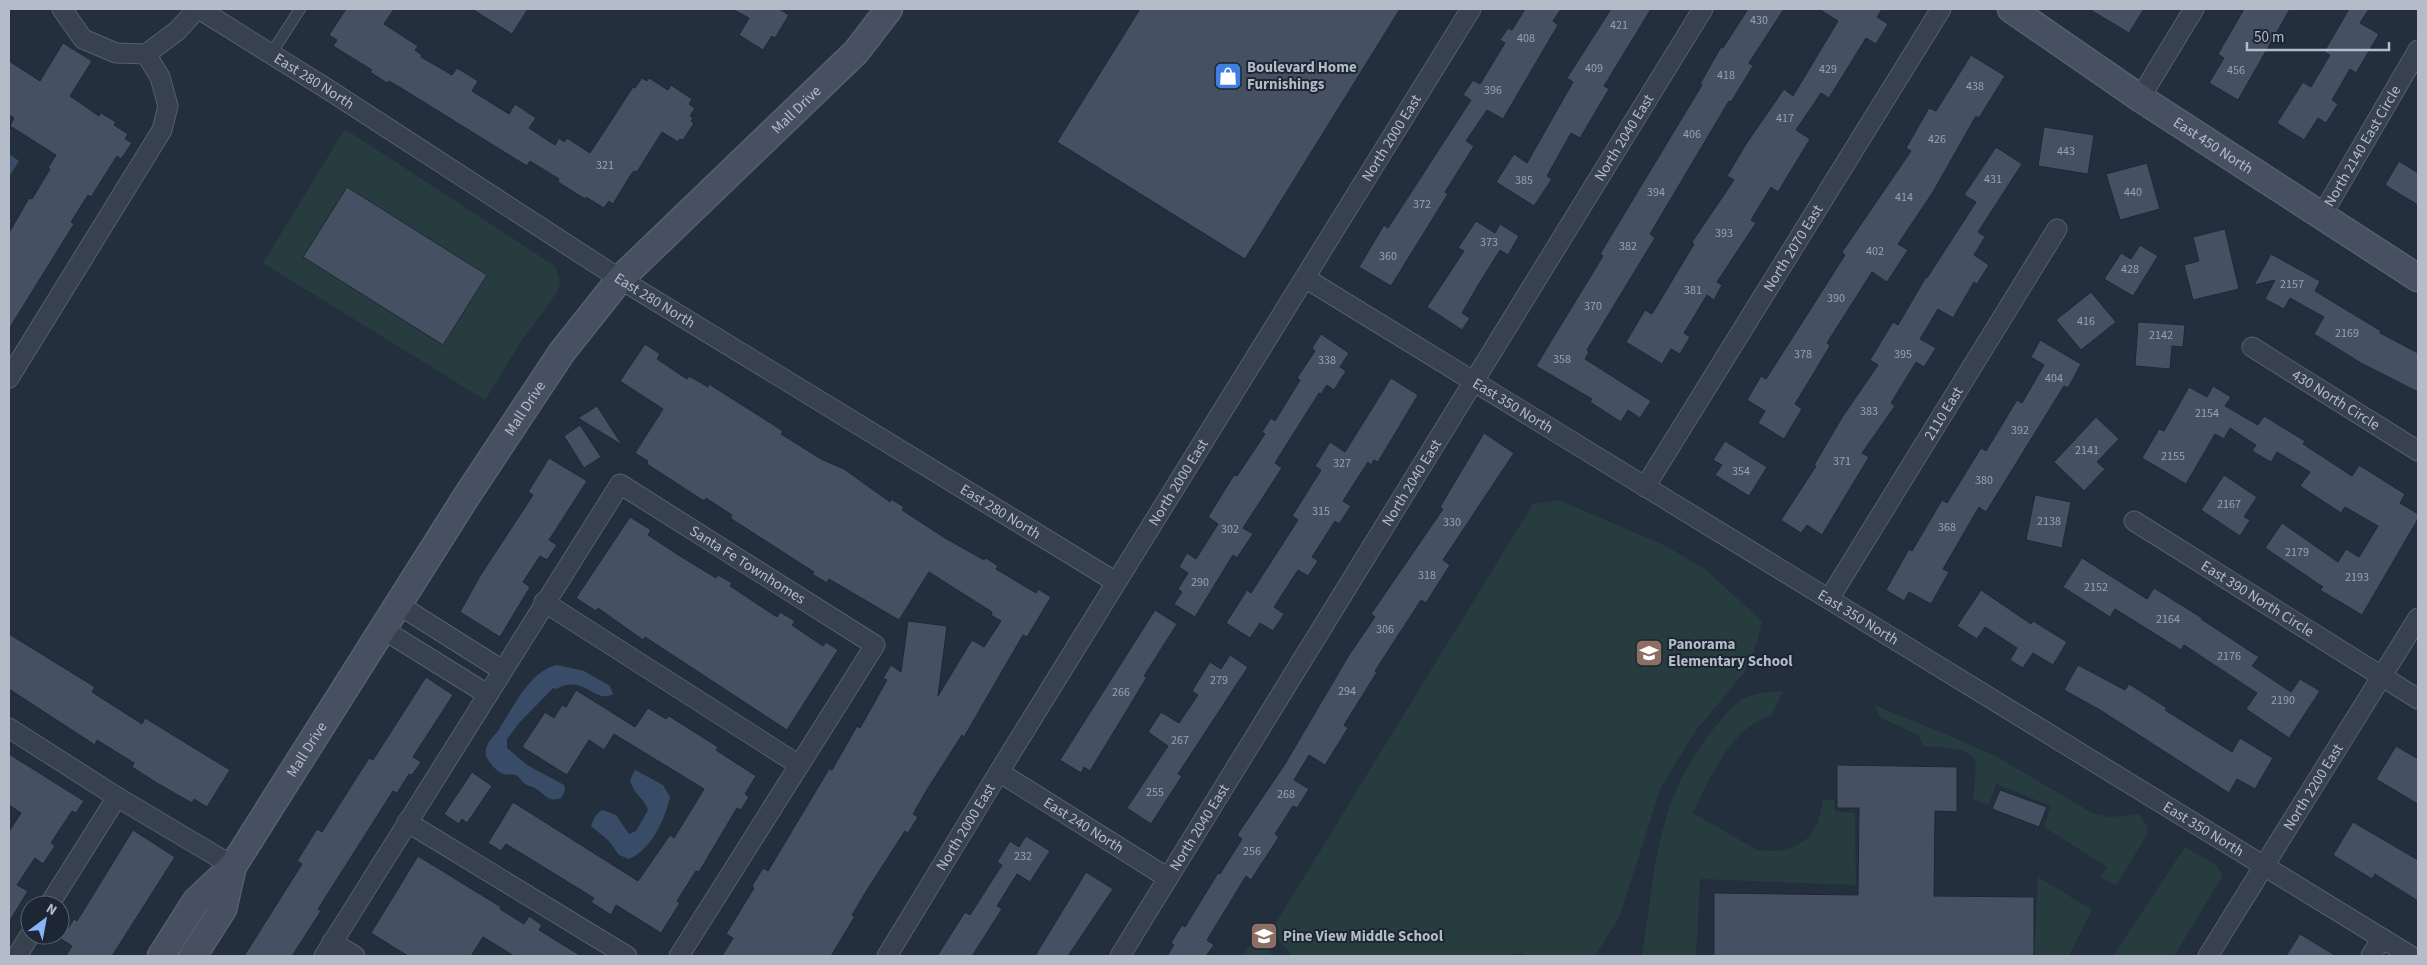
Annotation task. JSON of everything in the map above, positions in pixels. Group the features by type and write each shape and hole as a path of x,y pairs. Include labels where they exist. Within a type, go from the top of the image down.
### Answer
{"main road":[{"name":"Mall Drive","path":"161,956 196,901 233,866 466,498 562,352 620,279 856,52 889,9"},
{"name":"East 450 North","path":"2011,9 2140,98 2418,278"},
{"name":"Mall Drive","path":"193,956 223,909 233,866"}],"street":[{"path":"62,9 83,39 116,53 146,54 178,31 198,9"},
{"name":"East 280 North","path":"198,9 620,279 1116,582"},
{"name":"North 2000 East","path":"887,956 1471,9"},
{"name":"North 2040 East","path":"1120,956 1703,9"},
{"name":"North 2070 East","path":"1646,487 1940,9"},
{"path":"2140,98 2194,9"},
{"name":"North 2140 East Circle","path":"2322,215 2418,50"},
{"path":"9,378 162,130 168,106 160,78 146,54"},
{"name":"2110 East","path":"1829,599 2057,229"},
{"name":"East 350 North","path":"1305,278 2411,956"},
{"name":"430 North Circle","path":"2252,348 2418,450"},
{"name":"Santa Fe Townhomes","path":"544,602 620,484 874,645 800,765"},
{"name":"East 390 North Circle","path":"2134,521 2418,699"},
{"path":"355,956 328,949 544,602 800,765 679,956"},
{"path":"399,606 502,670"},
{"name":"North 2200 East","path":"2208,956 2418,618"},
{"path":"384,630 487,694"},
{"path":"9,728 117,797 233,866"},
{"name":"East 240 North","path":"999,772 1168,878"},
{"path":"55,895 117,797"},
{"path":"407,822 627,956"},
{"path":"2371,956 2382,938"},
{"path":"17,956 24,945"}],"lane":[{"path":"271,54 300,9"}],"green space":[{"path":"345,129 555,266 560,281 558,291 522,340 485,400 263,263","holes":["347,187 442,345 303,257"]},
{"path":"1559,500 1668,547 1706,570 1762,621 1757,643 1744,673 1697,729 1661,787 1619,918 1595,956 1527,956 1520,953 1505,956 1292,956 1271,931 1533,504"},
{"path":"1783,691 1771,716 1757,722 1744,731 1723,756 1706,785 1693,813 1757,850 1777,851 1794,847 1808,838 1818,823 1823,800 1834,800 1835,811 1855,813 1856,885 1700,879 1696,956 1642,956 1655,864 1661,836 1669,808 1680,781 1695,754 1715,727 1737,703 1754,695"},
{"path":"1874,705 1997,757 2094,814 2111,817 2139,814 2147,826 2148,833 2116,886 2101,877 2107,867 2044,827 2051,806 1996,784 1989,805 1973,800 1976,768 1975,760 1972,756 1959,750 1923,746 1919,736 1880,717"},
{"path":"2185,847 2216,865 2223,875 2174,956 2113,956"},
{"path":"2038,877 2092,910 2069,956 2034,956"},
{"path":"1257,934 1273,956 1243,956"}],"water":[{"path":"9,154 19,161 9,177"},
{"path":"557,665 584,671 610,686 613,694 601,696 581,686 574,685 553,688 520,722 507,739 507,748 527,765 564,785 565,790 561,798 550,799 535,788 525,784 516,775 499,772 493,767 486,756 486,747 531,681 548,668"},
{"path":"635,770 663,785 670,797 665,815 656,833 644,849 629,859 619,855 609,841 591,826 595,816 602,810 616,815 629,834 636,831 648,810 634,790 630,780"}],"building":[{"path":"346,9 394,9 384,24 418,46 415,50 422,55 421,57 452,75 457,68 478,81 472,91 509,114 515,104 536,118 529,128 555,145 559,138 564,142 567,138 590,153 633,87 635,88 642,78 647,81 649,78 668,90 671,85 692,99 689,104 695,108 690,116 693,118 691,121 694,123 683,140 680,139 678,142 662,132 637,172 634,171 630,176 613,204 609,201 604,208 586,197 585,199 558,182 559,179 530,161 527,166 401,88 389,81 387,83 370,72 372,70 333,46 337,40 329,35"},
{"path":"472,9 528,9 512,34"},
{"path":"732,9 779,9 789,15 775,38 772,36 763,50 739,35 749,18"},
{"name":"Boulevard Home Furnishings","path":"1140,9 1400,9 1245,259 1057,142"},
{"path":"1525,9 1561,9 1553,21 1558,25 1503,119 1487,110 1466,141 1474,146 1445,192 1448,194 1391,286 1359,267 1384,225 1388,228 1471,100 1463,95 1473,80 1480,84 1505,43 1500,40 1508,28 1512,30"},
{"path":"1611,9 1651,9 1604,86 1609,89 1580,138 1571,133 1547,176 1552,179 1534,206 1496,182 1514,154 1527,163 1573,82 1567,78"},
{"path":"1748,9 1784,9 1749,63 1753,66 1731,102 1729,101 1650,234 1655,238 1587,350 1589,352 1585,359 1651,401 1640,418 1628,410 1621,422 1590,402 1592,399 1536,366 1603,256 1600,254 1702,85 1700,84 1721,47 1723,48"},
{"path":"1819,9 1882,9 1877,17 1888,24 1876,44 1866,38 1829,98 1821,93 1796,130 1810,139 1778,192 1771,187 1751,220 1756,223 1717,282 1722,285 1714,300 1707,295 1684,333 1690,337 1680,354 1671,349 1662,364 1626,342 1645,310 1652,314 1694,244 1692,242 1734,180 1727,176 1746,144 1784,89 1793,96 1838,21"},
{"path":"2089,9 2144,9 2129,33"},
{"path":"2244,9 2290,9 2238,100 2209,83 2224,58 2218,54"},
{"path":"2349,9 2369,9 2360,23 2379,34 2356,73 2350,69 2332,100 2338,104 2326,123 2318,118 2304,140 2277,123 2303,82 2311,87 2330,55 2324,52"},
{"path":"63,43 92,61 70,96 99,116 101,113 116,122 114,125 128,134 125,139 132,143 121,159 117,156 91,197 88,195 71,222 74,224 9,329 9,233 29,198 32,199 56,155 10,126 14,118 9,115 9,61 40,81"},
{"path":"1971,55 2005,76 1979,118 1976,116 1933,192 1898,244 1908,250 1887,282 1872,272 1827,343 1830,346 1795,404 1802,409 1784,439 1758,423 1765,411 1747,400 1761,376 1766,379 1845,255 1842,252 1911,151 1906,148 1929,108 1936,111"},
{"path":"2044,127 2094,135 2088,174 2038,166"},
{"path":"1996,147 2022,164 1978,232 1985,237 1974,255 1989,265 1977,284 1974,282 1953,318 1938,309 1920,339 1936,348 1924,367 1916,362 1891,403 1895,406 1862,453 1869,457 1822,535 1807,525 1801,533 1781,520 1816,466 1814,465 1843,416 1878,365 1870,360 1893,322 1898,325 1926,277 1976,202 1964,195"},
{"path":"2399,161 2418,173 2418,205 2385,185"},
{"path":"2147,163 2160,209 2120,220 2106,174"},
{"path":"347,187 487,275 443,345 303,257"},
{"path":"1476,221 1495,233 1500,224 1519,236 1508,255 1500,250 1477,287 1462,313 1470,318 1462,330 1427,307 1464,251 1458,248"},
{"path":"2225,229 2239,289 2193,300 2184,265 2199,261 2193,237"},
{"path":"2140,245 2158,256 2133,296 2104,279 2121,253 2131,259"},
{"path":"2271,254 2320,281 2315,291 2381,331 2380,333 2418,353 2418,392 2361,363 2314,334 2324,317 2290,298 2284,309 2265,299 2275,280 2254,285"},
{"path":"2091,292 2116,322 2081,350 2056,320"},
{"path":"2138,322 2185,325 2183,347 2172,346 2170,369 2135,366"},
{"path":"1321,334 1349,353 1340,367 1346,371 1334,390 1327,385 1321,394 1319,393 1275,463 1282,468 1243,528 1253,534 1237,558 1233,555 1195,617 1174,604 1182,592 1178,589 1188,573 1179,567 1187,553 1196,559 1218,524 1208,517 1234,475 1237,476 1265,434 1262,432 1271,418 1275,421 1300,380 1297,378 1315,351 1312,348"},
{"path":"2040,340 2081,364 2068,388 2064,386 1986,512 1979,507 1943,569 1949,572 1931,604 1909,592 1904,601 1886,590 1909,549 1912,551 1942,500 1947,503 1981,448 1986,451 2017,400 2022,403 2044,365 2031,357"},
{"path":"645,344 660,354 657,359 687,379 689,376 708,387 709,384 783,431 781,434 821,459 844,469 890,502 891,499 904,507 902,510 945,538 984,560 986,558 998,566 996,569 1036,593 1038,589 1051,597 1027,637 1023,635 964,737 962,735 928,788 913,814 918,817 908,833 905,831 867,890 852,915 855,916 831,956 722,956 733,938 726,934 754,888 752,886 763,868 768,871 829,769 832,770 857,726 860,728 887,680 883,678 891,665 901,672 908,621 947,626 938,696 972,640 984,647 1001,621 991,615 992,612 929,572 899,620 829,579 827,583 812,574 814,572 730,518 732,515 706,498 704,501 647,464 648,461 635,453 663,409 620,381"},
{"path":"1391,378 1418,395 1378,462 1374,460 1371,465 1368,462 1343,501 1351,506 1339,524 1335,521 1312,557 1318,561 1308,576 1298,570 1274,607 1284,614 1273,631 1260,623 1250,638 1226,623 1247,590 1251,593 1298,520 1292,516 1321,470 1315,466 1330,442 1345,452"},
{"path":"2213,386 2231,397 2225,406 2258,425 2264,416 2305,441 2303,444 2352,476 2359,465 2405,494 2400,503 2418,514 2418,519 2362,615 2320,590 2323,587 2265,548 2282,523 2338,562 2346,549 2359,557 2378,526 2345,507 2341,513 2300,486 2310,472 2277,452 2271,462 2252,451 2256,445 2230,428 2224,439 2215,434 2186,484 2142,458 2159,429 2164,431 2189,387 2207,397"},
{"path":"597,406 622,445 578,418"},
{"path":"2096,417 2119,439 2097,462 2105,469 2084,491 2054,462"},
{"path":"580,425 601,457 584,468 564,436"},
{"path":"1484,433 1514,453 1443,560 1450,565 1426,603 1421,600 1375,671 1377,672 1344,725 1348,728 1325,765 1309,755 1294,780 1309,789 1297,808 1293,806 1275,834 1279,837 1251,880 1246,876 1207,940 1214,945 1206,956 1167,956 1174,945 1171,943 1182,925 1185,927 1218,873 1220,874 1242,839 1237,835 1285,764 1349,655 1375,617 1371,614 1443,509 1440,507"},
{"path":"1725,441 1767,467 1749,496 1715,475 1722,465 1713,460"},
{"path":"549,458 587,481 549,540 557,545 547,560 540,556 523,582 530,587 500,637 460,612 480,576 533,495 528,492"},
{"path":"2224,475 2257,497 2244,517 2250,520 2240,536 2201,510"},
{"path":"2035,495 2071,502 2062,548 2026,540"},
{"path":"630,517 651,530 648,535 680,556 716,578 718,575 732,583 730,586 777,617 780,612 795,621 792,625 823,646 826,642 838,650 787,730 645,637 643,640 598,608 596,611 576,598"},
{"path":"2082,558 2147,599 2154,588 2202,618 2259,657 2252,666 2291,692 2300,679 2320,691 2289,738 2246,709 2257,693 2184,645 2181,650 2115,609 2110,617 2063,587"},
{"path":"1981,590 2031,624 2033,621 2067,642 2053,665 2033,653 2023,668 2010,660 2017,648 1985,627 1977,639 1957,626"},
{"path":"1155,610 1177,624 1144,676 1147,677 1090,771 1084,767 1081,773 1060,760"},
{"path":"9,634 95,687 92,692 142,724 145,718 230,770 207,807 194,799 192,803 157,783 132,767 134,763 97,740 95,745 9,689"},
{"path":"1230,655 1248,667 1178,774 1182,776 1151,824 1127,808 1168,746 1148,732 1161,712 1179,723 1198,695 1192,691 1210,662 1221,669"},
{"path":"2078,665 2125,690 2129,684 2167,708 2165,710 2232,752 2240,738 2273,758 2255,789 2237,779 2229,793 2100,710 2064,690"},
{"path":"426,677 453,695 413,757 421,762 412,775 409,774 397,793 393,791 318,909 321,911 292,956 244,956 302,864 297,861 317,829 322,832 369,758 373,760"},
{"path":"576,690 635,727 648,708 666,719 669,716 718,747 716,750 756,776 745,794 749,797 741,810 737,808 699,872 696,871 677,901 680,903 661,933 616,905 611,915 591,902 594,898 506,844 501,851 488,843 513,802 638,881 670,835 674,838 704,789 614,734 604,750 589,740 567,775 522,747 545,712 554,718 562,705 566,707"},
{"path":"2396,746 2418,759 2418,804 2376,779"},
{"path":"9,754 84,801 76,813 72,811 51,843 55,846 43,864 35,858 17,885 28,891 26,895 20,895 20,904 9,922 9,832 21,813 9,805"},
{"path":"1837,765 1957,767 1957,812 1935,811 1934,896 2034,897 2034,956 1714,956 1714,893 1858,895 1859,808 1837,808"},
{"path":"472,772 492,786 467,823 462,819 459,824 444,814"},
{"path":"2000,790 2047,807 2039,827 1992,809"},
{"path":"2353,822 2418,860 2418,901 2375,874 2372,879 2333,855"},
{"path":"133,830 175,857 112,956 66,956 72,946 70,945 70,925 74,919 77,921"},
{"path":"1026,836 1050,851 1030,882 1017,874 997,906 1002,909 972,956 937,956 965,912 970,915 1002,865 997,862 1010,841 1019,847"},
{"path":"418,856 501,907 500,909 524,924 529,916 542,925 539,930 581,956 514,956 483,937 471,956 408,956 371,933"},
{"path":"1086,872 1113,889 1068,956 1035,956"},
{"path":"2300,934 2336,956 2286,956"}],"place":[{"name":"Boulevard Home Furnishings","path":"1228,76"},
{"name":"Panorama Elementary School","path":"1649,653"},
{"name":"Pine View Middle School","path":"1264,936"}]}
